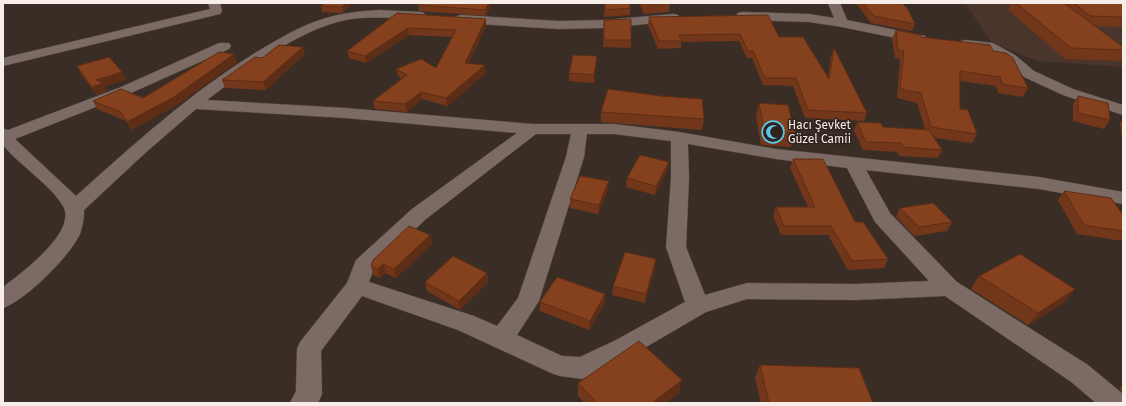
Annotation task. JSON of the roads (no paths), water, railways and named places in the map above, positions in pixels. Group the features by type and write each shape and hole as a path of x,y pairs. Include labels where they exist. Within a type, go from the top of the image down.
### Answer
{"street":[{"path":"3,62 216,11 214,3"},
{"path":"370,14 382,3"},
{"path":"834,3 842,23"},
{"path":"74,208 164,126 191,104 248,63 290,38 320,24 339,18 370,14 434,18"},
{"path":"732,16 809,18 931,40"},
{"path":"448,19 559,25 604,24 689,18"},
{"path":"952,42 988,46 1010,58 1029,74 1068,92 1123,110"},
{"path":"3,299 36,273 58,251 71,232 75,218 74,208 61,192 4,136 126,90 224,46"},
{"path":"191,104 345,113 532,129 614,129 679,137 776,154 1039,182 1123,198"},
{"path":"303,403 309,394 309,349 357,286 364,264 418,214 532,129"},
{"path":"501,338 528,301 575,157 580,129"},
{"path":"679,137 680,178 676,247 698,306"},
{"path":"853,163 882,217 949,288 1079,373 1115,403"},
{"path":"357,286 466,323 560,366 582,368 625,347 698,306 747,291 856,292 949,288"}],"place":[{"name":"Hacı Şevket Güzel Camii","path":"773,132"}]}
